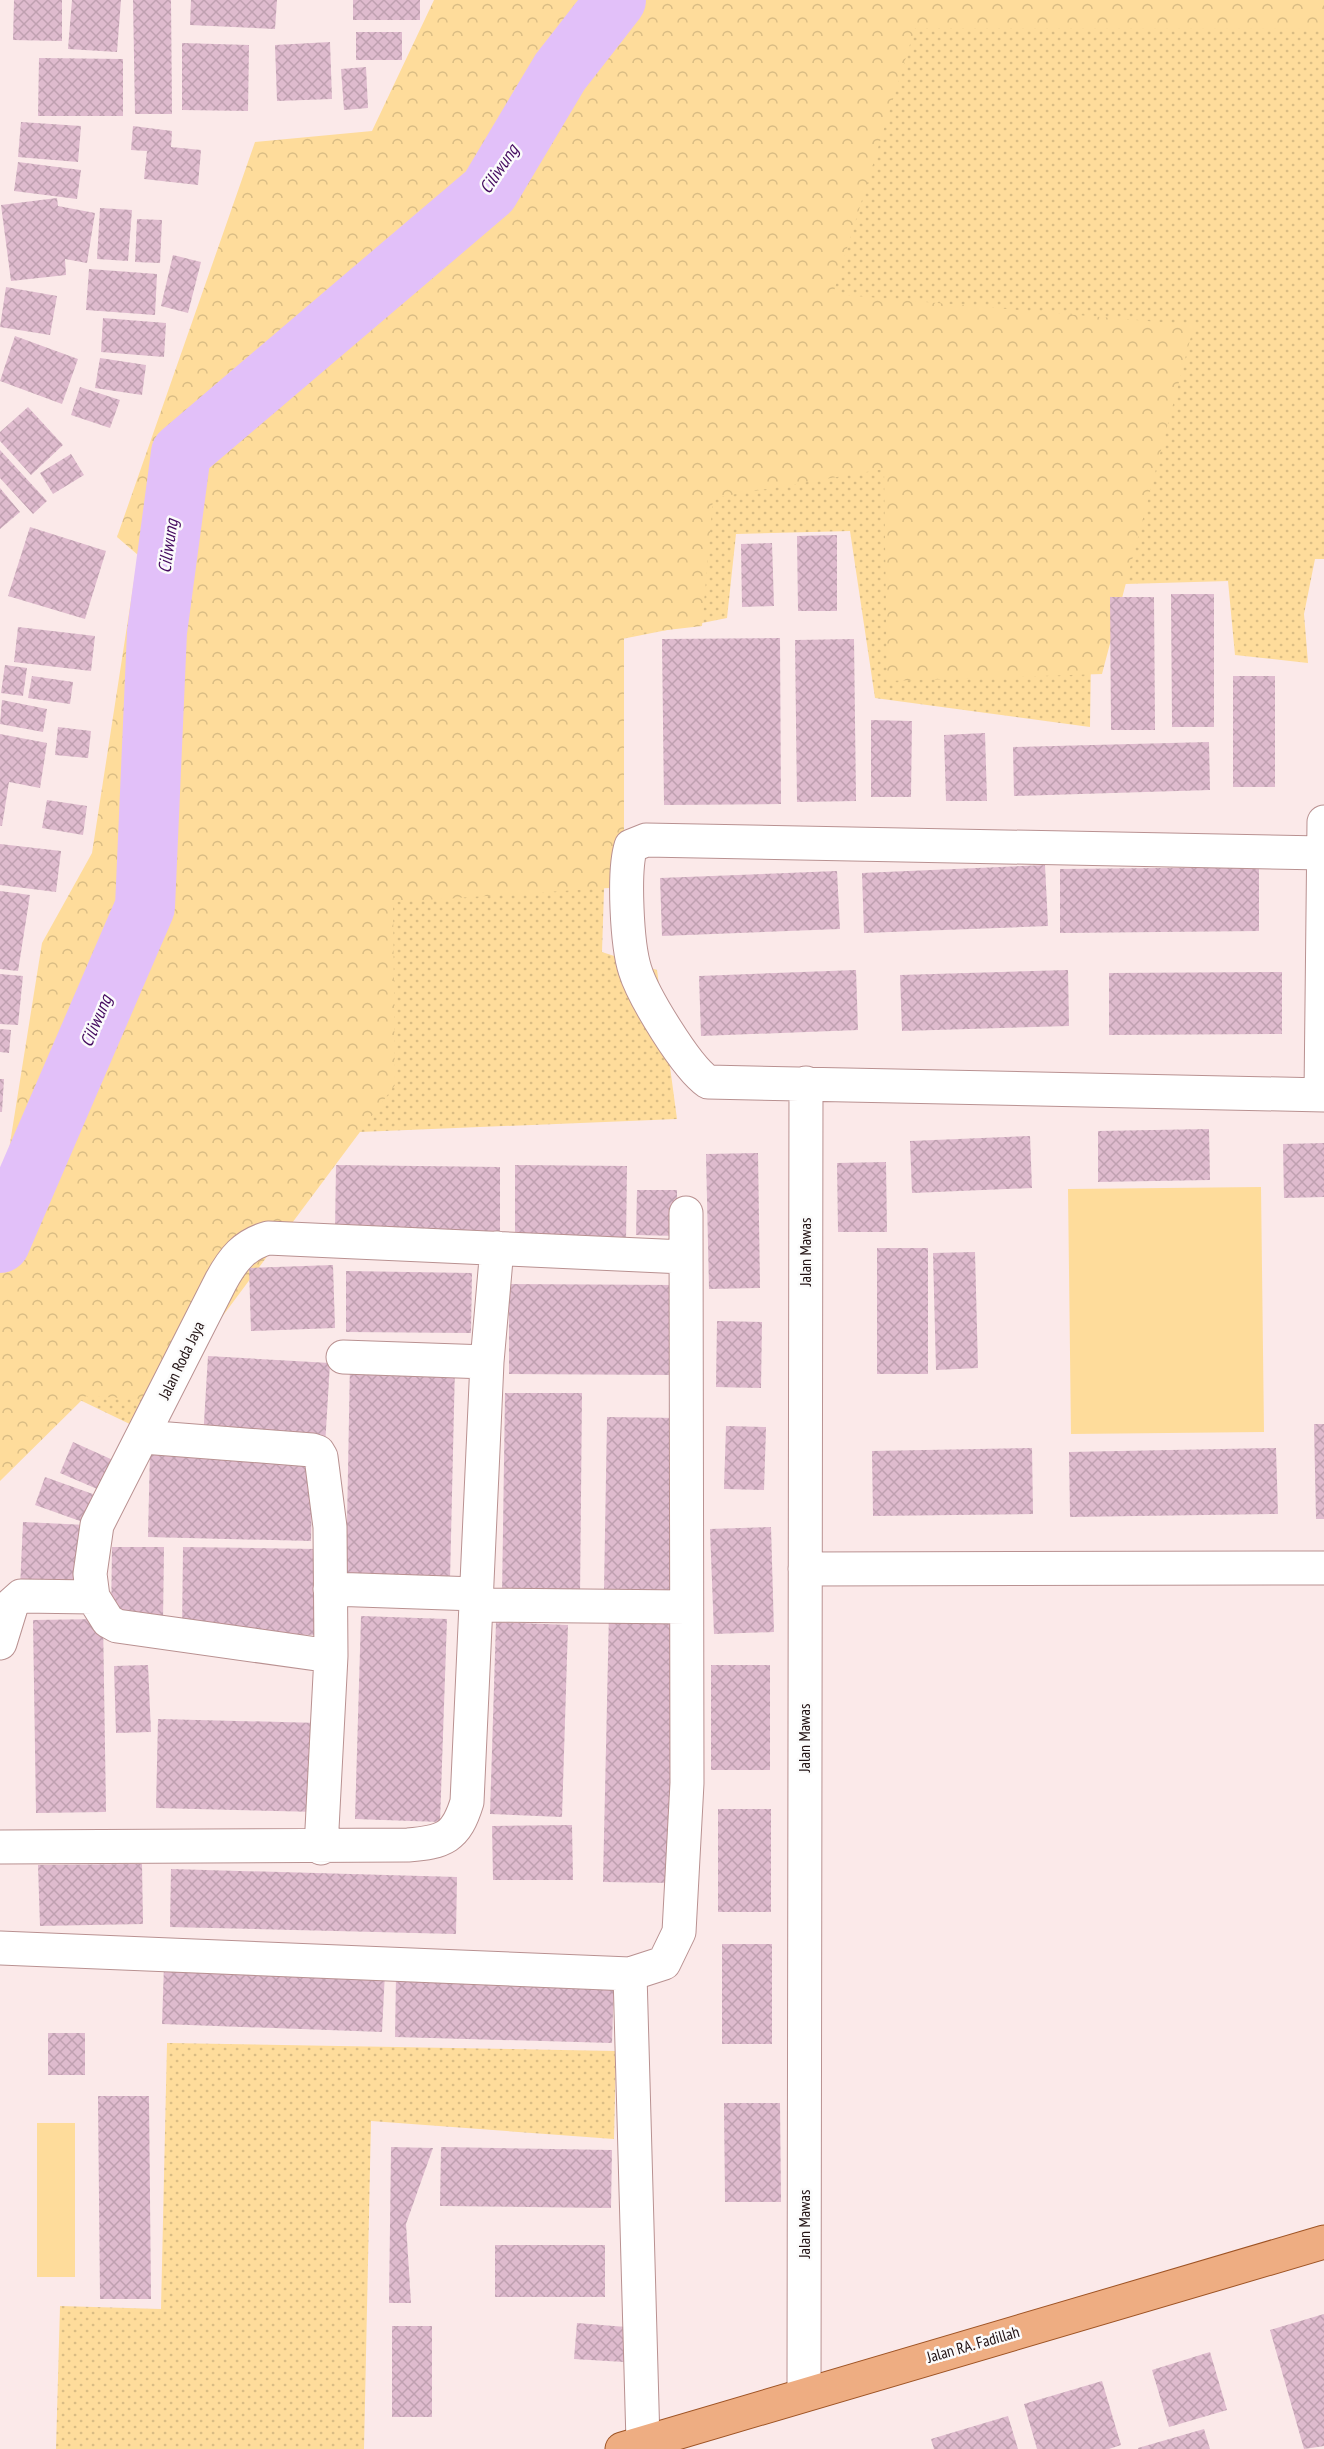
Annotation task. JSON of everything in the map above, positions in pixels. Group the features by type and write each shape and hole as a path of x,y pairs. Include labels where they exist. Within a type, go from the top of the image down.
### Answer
{"main road":[{"name":"Jalan RA. Fadillah","path":"633,2446 1324,2242"}],"street":[{"path":"1324,837 1323,1095 708,1082 687,1062 639,980 632,957 627,889 628,855 636,842 658,840 1324,837"},
{"name":"Jalan Mawas","path":"804,2394 806,1083"},
{"path":"0,1948 630,1974 664,1963 679,1932 687,1783 684,1257 686,1213"},
{"name":"Jalan Roda Jaya","path":"93,1598 90,1574 97,1525 221,1281 232,1262 254,1243 268,1238 684,1257"},
{"path":"0,1847 321,1848 432,1843 447,1838 461,1823 467,1802 487,1362 497,1248"},
{"path":"344,1357 487,1362"},
{"path":"143,1437 318,1452 322,1461 330,1527 331,1656 321,1848"},
{"path":"805,1569 1324,1568"},
{"path":"330,1589 476,1600 686,1607"},
{"path":"0,1643 12,1604 21,1596 93,1598 108,1621 117,1626 331,1656"},
{"path":"630,1974 633,2446"}],"green space":[{"path":"434,0 1324,0 1324,29 915,28 833,294 1194,325 1102,674 887,681 884,469 713,498 702,626 624,635 624,887 393,902 395,1085 160,1400 86,1396 0,1481 0,1187 3,1187 42,943 92,853 138,555 117,537 255,142 372,131"},
{"path":"779,0 1324,0 1324,559 1315,559 1304,614 1308,663 1235,655 1228,581 1092,585 1090,727 875,698 850,531 736,534 727,618 612,641 602,952 657,970 677,1119 311,1134 138,1428 30,1376"},
{"path":"1261,1187 1264,1432 1071,1434 1068,1189"},
{"path":"167,2043 616,2051 614,2139 371,2121 364,2449 56,2449 60,2306 161,2309"},
{"path":"37,2123 75,2123 75,2277 37,2277"}],"building":[{"path":"14,0 62,0 62,41 13,40"},
{"path":"72,0 121,0 117,52 68,49"},
{"path":"133,0 171,0 172,114 135,114"},
{"path":"191,0 277,0 275,29 190,25"},
{"path":"353,0 420,0 420,20 353,20"},
{"path":"356,32 402,32 402,60 356,60"},
{"path":"330,42 332,99 277,101 275,45"},
{"path":"182,43 249,45 248,111 182,110"},
{"path":"39,58 123,59 123,116 38,116"},
{"path":"366,67 368,108 344,110 341,69"},
{"path":"21,122 81,126 78,162 18,157"},
{"path":"133,126 172,131 171,147 201,150 198,185 144,179 147,151 131,150"},
{"path":"18,162 81,170 77,199 14,191"},
{"path":"57,198 58,206 95,213 87,263 65,259 66,275 11,281 1,205"},
{"path":"100,208 132,210 128,261 97,259"},
{"path":"137,219 162,220 160,263 135,262"},
{"path":"173,255 201,262 188,313 161,306"},
{"path":"89,269 157,274 155,315 86,310"},
{"path":"6,287 57,296 50,335 0,327"},
{"path":"103,318 166,323 164,357 101,352"},
{"path":"15,336 78,359 62,404 0,381"},
{"path":"100,358 146,365 142,395 95,388"},
{"path":"80,387 120,400 110,428 71,415"},
{"path":"28,407 63,445 31,475 0,441 0,432"},
{"path":"0,450 47,501 33,514 0,478"},
{"path":"71,454 84,475 53,494 40,473"},
{"path":"0,488 20,512 0,529"},
{"path":"30,527 106,551 85,619 8,596"},
{"path":"837,535 837,611 798,611 797,536"},
{"path":"772,543 774,606 742,607 741,544"},
{"path":"1171,594 1214,594 1214,727 1172,727"},
{"path":"1110,597 1154,597 1155,730 1111,730"},
{"path":"18,627 95,636 91,671 14,662"},
{"path":"780,638 781,804 664,805 662,639"},
{"path":"854,639 856,801 797,802 795,640"},
{"path":"5,665 27,668 23,696 1,693"},
{"path":"32,676 73,682 70,704 28,698"},
{"path":"1233,676 1275,676 1275,787 1233,787"},
{"path":"2,700 47,709 43,732 0,724"},
{"path":"871,720 912,721 911,797 871,797"},
{"path":"58,727 91,731 88,758 55,755"},
{"path":"985,733 987,801 946,801 944,735"},
{"path":"0,734 47,743 40,788 9,782 2,826 0,826"},
{"path":"1209,742 1210,790 1014,796 1013,747"},
{"path":"47,800 87,806 83,835 42,828"},
{"path":"0,844 61,851 56,892 0,885"},
{"path":"1045,865 1048,926 864,933 862,873"},
{"path":"1259,867 1259,931 1060,933 1060,869"},
{"path":"837,871 840,929 662,936 660,878"},
{"path":"0,891 30,895 18,971 0,969"},
{"path":"856,970 858,1030 701,1036 699,976"},
{"path":"1068,970 1069,1026 902,1031 900,975"},
{"path":"1282,972 1282,1034 1109,1035 1109,973"},
{"path":"0,974 23,976 18,1025 0,1024"},
{"path":"0,1029 11,1030 9,1053 0,1052"},
{"path":"0,1079 4,1079 2,1112 0,1112"},
{"path":"1209,1129 1210,1180 1098,1182 1098,1131"},
{"path":"1030,1136 1032,1188 912,1193 910,1141"},
{"path":"1324,1143 1324,1197 1284,1198 1283,1144"},
{"path":"758,1153 760,1288 709,1289 706,1154"},
{"path":"886,1162 887,1232 838,1232 837,1163"},
{"path":"336,1165 500,1167 500,1233 335,1232"},
{"path":"515,1165 627,1166 626,1243 515,1242"},
{"path":"637,1190 677,1190 677,1236 636,1235"},
{"path":"877,1248 928,1248 928,1374 877,1374"},
{"path":"975,1252 978,1368 936,1370 933,1253"},
{"path":"333,1265 335,1328 251,1331 249,1268"},
{"path":"346,1271 472,1273 471,1333 346,1332"},
{"path":"509,1284 677,1285 676,1375 509,1374"},
{"path":"717,1321 762,1322 761,1388 716,1387"},
{"path":"208,1356 330,1363 325,1446 203,1439"},
{"path":"350,1363 455,1365 450,1580 346,1577"},
{"path":"505,1393 582,1393 580,1599 502,1598"},
{"path":"607,1417 680,1418 676,1594 604,1592"},
{"path":"1314,1424 1324,1424 1324,1519 1316,1519"},
{"path":"726,1426 766,1427 764,1490 724,1489"},
{"path":"73,1442 124,1465 111,1495 60,1473"},
{"path":"1032,1448 1033,1514 873,1516 872,1451"},
{"path":"1276,1448 1278,1514 1070,1517 1069,1452"},
{"path":"150,1450 313,1453 311,1541 148,1537"},
{"path":"45,1477 104,1498 94,1526 35,1505"},
{"path":"23,1522 87,1525 84,1592 20,1589"},
{"path":"771,1527 774,1632 714,1634 710,1529"},
{"path":"112,1547 164,1547 163,1621 111,1620"},
{"path":"183,1547 317,1549 316,1635 182,1633"},
{"path":"609,1612 681,1614 675,1883 603,1882"},
{"path":"361,1616 447,1619 440,1822 355,1819"},
{"path":"103,1619 106,1812 36,1813 33,1620"},
{"path":"496,1622 568,1625 562,1817 490,1814"},
{"path":"148,1665 151,1732 116,1733 114,1666"},
{"path":"711,1665 770,1665 770,1770 711,1770"},
{"path":"158,1719 320,1723 318,1812 156,1808"},
{"path":"718,1809 771,1809 771,1912 718,1912"},
{"path":"572,1825 573,1880 493,1880 492,1826"},
{"path":"142,1864 143,1924 40,1926 38,1865"},
{"path":"171,1869 457,1877 456,1934 170,1927"},
{"path":"722,1944 772,1944 772,2044 722,2044"},
{"path":"164,1965 385,1972 382,2032 162,2024"},
{"path":"396,1976 614,1982 612,2043 395,2037"},
{"path":"48,2033 85,2033 85,2075 48,2075"},
{"path":"98,2096 149,2096 151,2299 100,2299"},
{"path":"724,2103 780,2103 781,2202 725,2202"},
{"path":"391,2147 433,2148 406,2224 411,2303 389,2303"},
{"path":"441,2147 612,2150 611,2208 440,2206"},
{"path":"495,2245 605,2245 605,2297 495,2297"},
{"path":"1324,2314 1324,2446 1304,2449 1270,2330"},
{"path":"577,2323 626,2327 624,2362 574,2359"},
{"path":"392,2326 432,2326 432,2417 392,2417"},
{"path":"1210,2352 1227,2410 1169,2427 1152,2370"},
{"path":"1102,2381 1121,2445 1109,2449 1037,2449 1024,2404"},
{"path":"1008,2416 1018,2449 934,2449 931,2439"},
{"path":"1204,2429 1210,2449 1138,2449 1138,2448"}],"waterway":[{"name":"Ciliwung","path":"0,1243 145,907 157,632 181,453 489,191 560,72 616,0"}]}
